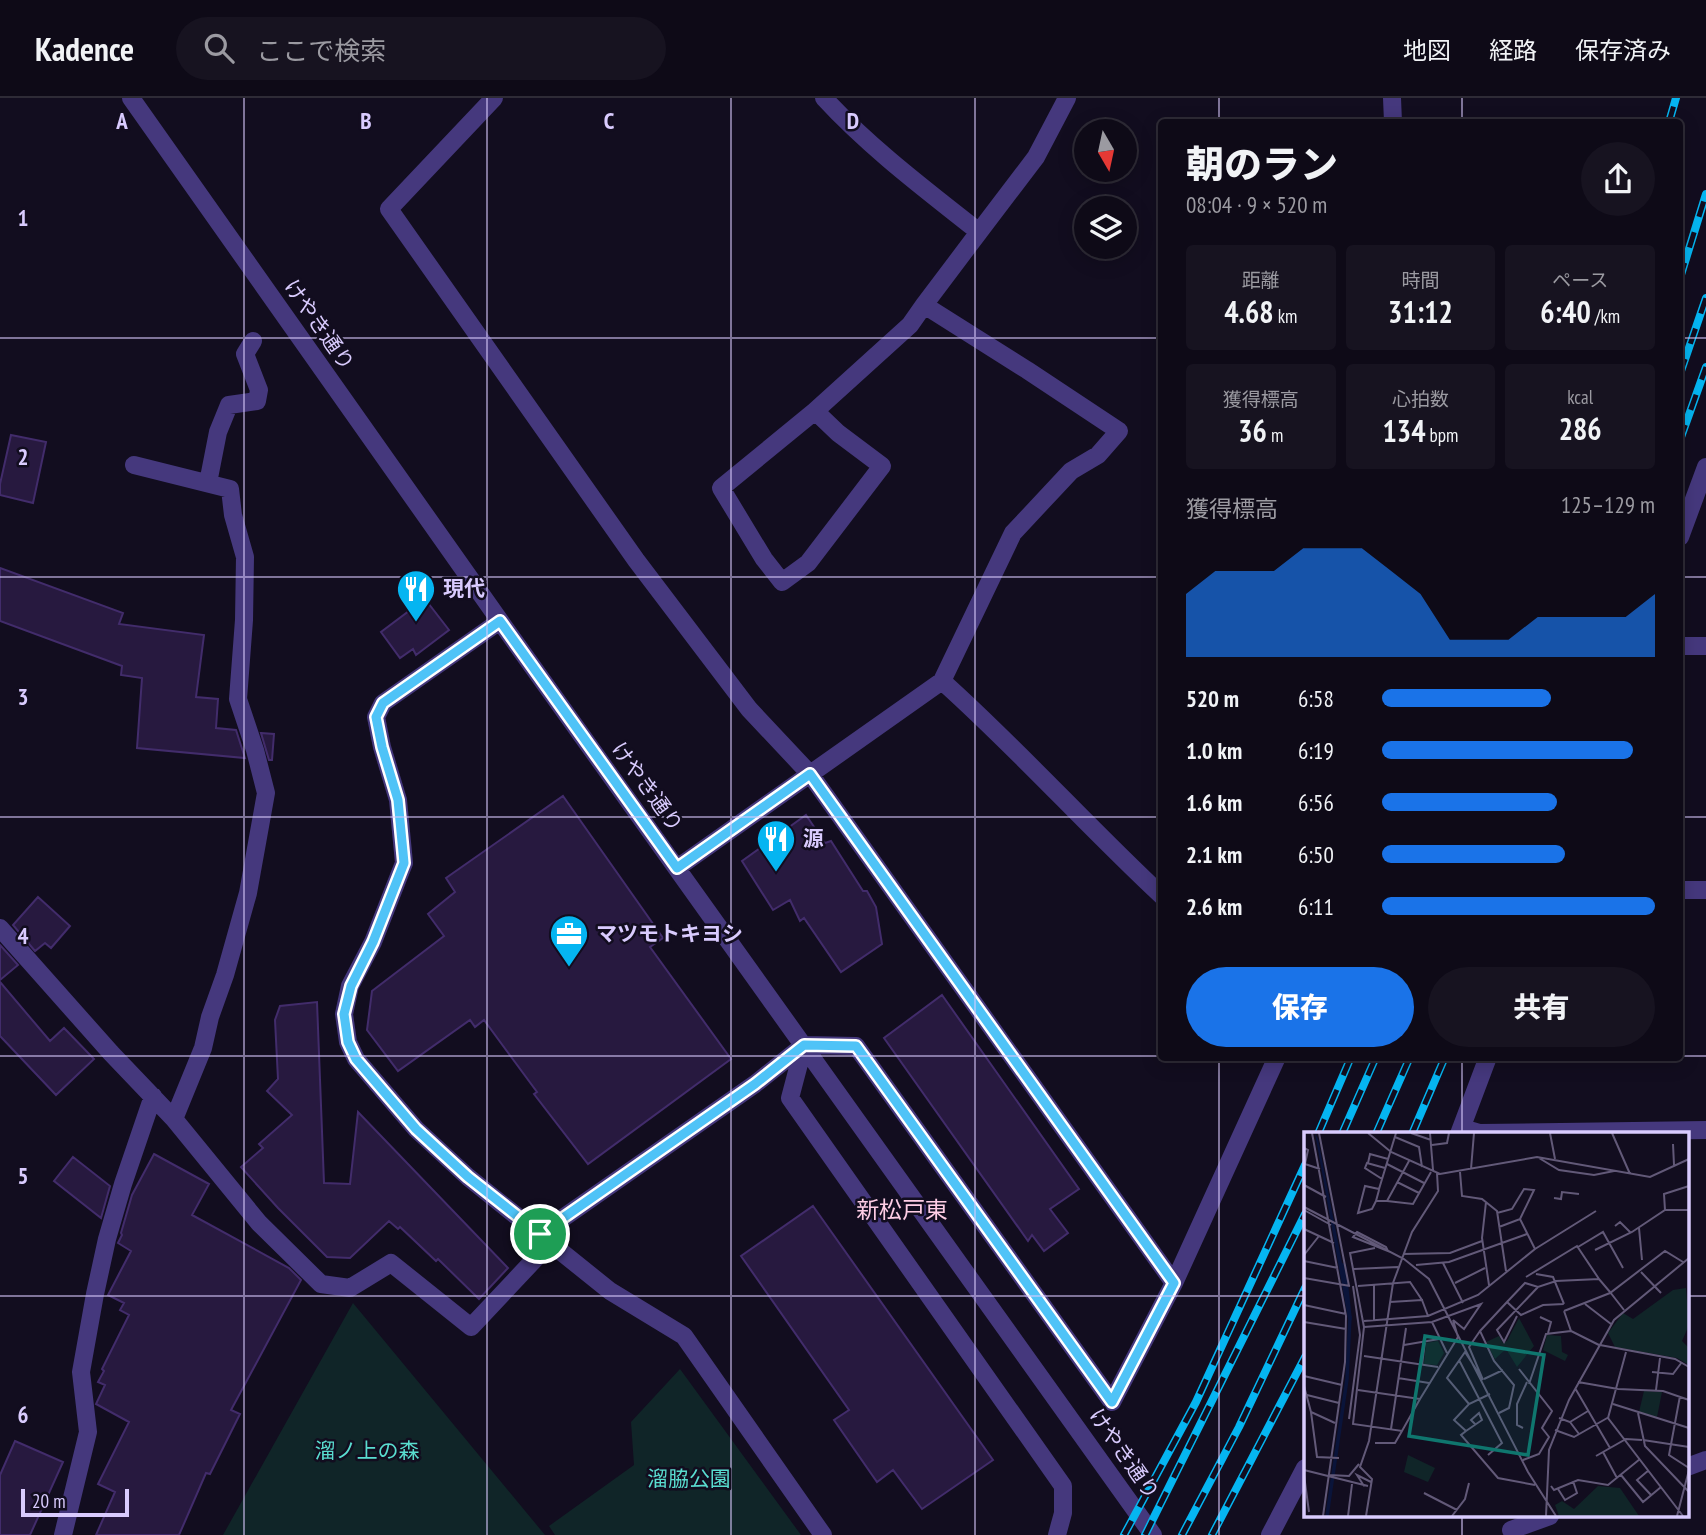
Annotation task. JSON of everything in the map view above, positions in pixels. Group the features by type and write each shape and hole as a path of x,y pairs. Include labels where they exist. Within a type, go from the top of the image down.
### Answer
{"street":[{"name":"けやき通り","path":"131,98 500,621 1153,1535"},
{"path":"494,98 389,209 636,561 750,709 810,774 1174,1283"},
{"path":"824,98 841,117 903,172 979,232"},
{"path":"815,411 838,433 882,466 807,563 782,582 764,559 721,488 815,411 910,325 1036,157 1067,98"},
{"path":"1392,98 1392,119"},
{"path":"677,868 942,681 1013,533 1071,471 1098,455 1119,431 924,305"},
{"path":"208,484 218,432 229,405 257,401 259,390 245,354 253,341"},
{"path":"134,465 230,489 233,515 245,557 244,620 238,699 256,750 266,793 248,893 225,975 209,1017 203,1048 174,1119"},
{"path":"1683,529 1706,467"},
{"path":"500,621 383,703 376,717 398,800 404,863 373,942 351,986 344,1014 348,1042 356,1059 416,1129 468,1177 610,1291 684,1336 823,1535"},
{"path":"1683,646 1706,646"},
{"path":"942,681 996,729 1117,854 1158,891"},
{"path":"1683,890 1706,890"},
{"path":"0,928 111,1053 174,1119 259,1223 321,1284 349,1288 391,1263 471,1327 545,1238 804,1045 856,1046 1112,1402 1174,1283 1275,1061"},
{"path":"804,1045 790,1098 1063,1486 1063,1513 1057,1535"},
{"path":"1460,1131 1486,1061"},
{"path":"63,1535 88,1432 81,1372 95,1294 123,1184 153,1096"},
{"path":"1681,1132 1706,1130"},
{"path":"1270,1535 1304,1470"},
{"path":"1508,1527 1542,1518"}],"green space":[{"name":"溜ノ上の森","path":"353,1303 545,1535 223,1535"},
{"name":"溜脇公園","path":"680,1369 801,1535 555,1535 549,1526 634,1465 631,1422"}],"building":[{"path":"11,435 46,442 33,503 0,495"},
{"path":"0,568 123,613 119,624 204,635 196,697 218,699 216,728 236,730 245,758 137,748 142,678 121,675 122,666 0,621"},
{"path":"425,599 449,630 416,655 413,649 400,658 381,632"},
{"path":"261,733 274,734 272,760 269,760"},
{"path":"563,796 663,938 650,947 731,1059 588,1164 534,1094 537,1092 484,1020 475,1027 470,1020 398,1071 367,1030 372,991 444,936 428,914 455,892 446,878"},
{"path":"806,815 825,843 831,841 876,907 882,944 841,972 804,918 800,921 790,900 773,910 742,861"},
{"path":"38,897 70,926 51,948 45,943 35,951 13,925"},
{"path":"0,945 18,965 0,980"},
{"path":"0,982 50,1041 64,1028 94,1059 56,1095 0,1036"},
{"path":"942,995 1079,1189 1050,1209 1068,1233 1044,1251 1032,1235 1028,1241 884,1038"},
{"path":"317,1002 324,1183 350,1184 358,1112 508,1268 479,1299 438,1259 436,1261 400,1227 398,1229 389,1221 350,1258 327,1257 241,1167 263,1148 259,1144 292,1115 267,1091 278,1079 275,1020 280,1006"},
{"path":"154,1154 209,1184 192,1215 289,1268 301,1280 231,1410 240,1414 210,1474 206,1473 179,1535 96,1535 115,1492 98,1484 129,1422 96,1404 105,1385 98,1382 104,1371 102,1369 129,1315 120,1310 124,1303 108,1295 131,1251 118,1243 132,1195"},
{"path":"73,1157 110,1186 101,1218 54,1181"},
{"path":"813,1206 993,1460 922,1509 893,1470 877,1482 834,1420 849,1410 741,1256"},
{"path":"15,1441 63,1462 30,1535 0,1535 0,1475"}],"railway":[{"path":"1670,119 1676,98"},
{"path":"1683,268 1706,194"},
{"path":"1683,365 1706,298"},
{"path":"1683,432 1706,367"},
{"path":"1319,1132 1349,1061"},
{"path":"1343,1132 1374,1061"},
{"path":"1377,1132 1408,1061"},
{"path":"1413,1132 1443,1061"},
{"path":"1124,1535 1196,1402 1304,1167"},
{"path":"1145,1535 1304,1216"},
{"path":"1182,1535 1239,1427 1304,1290"},
{"path":"1212,1535 1304,1359"}],"place":[{"name":"現代","path":"416,623"},
{"name":"源","path":"776,873"},
{"name":"マツモトキヨシ","path":"569,968"}],"district":[{"name":"新松戸東","path":"902,1210"}],"route":[{"path":"500,621 677,868 810,774 1174,1283 1112,1402 856,1046 804,1045 755,1084 540,1234 468,1177 416,1129 356,1059 348,1042 344,1014 351,986 373,942 404,863 398,800 376,717 383,703 500,621"}]}
